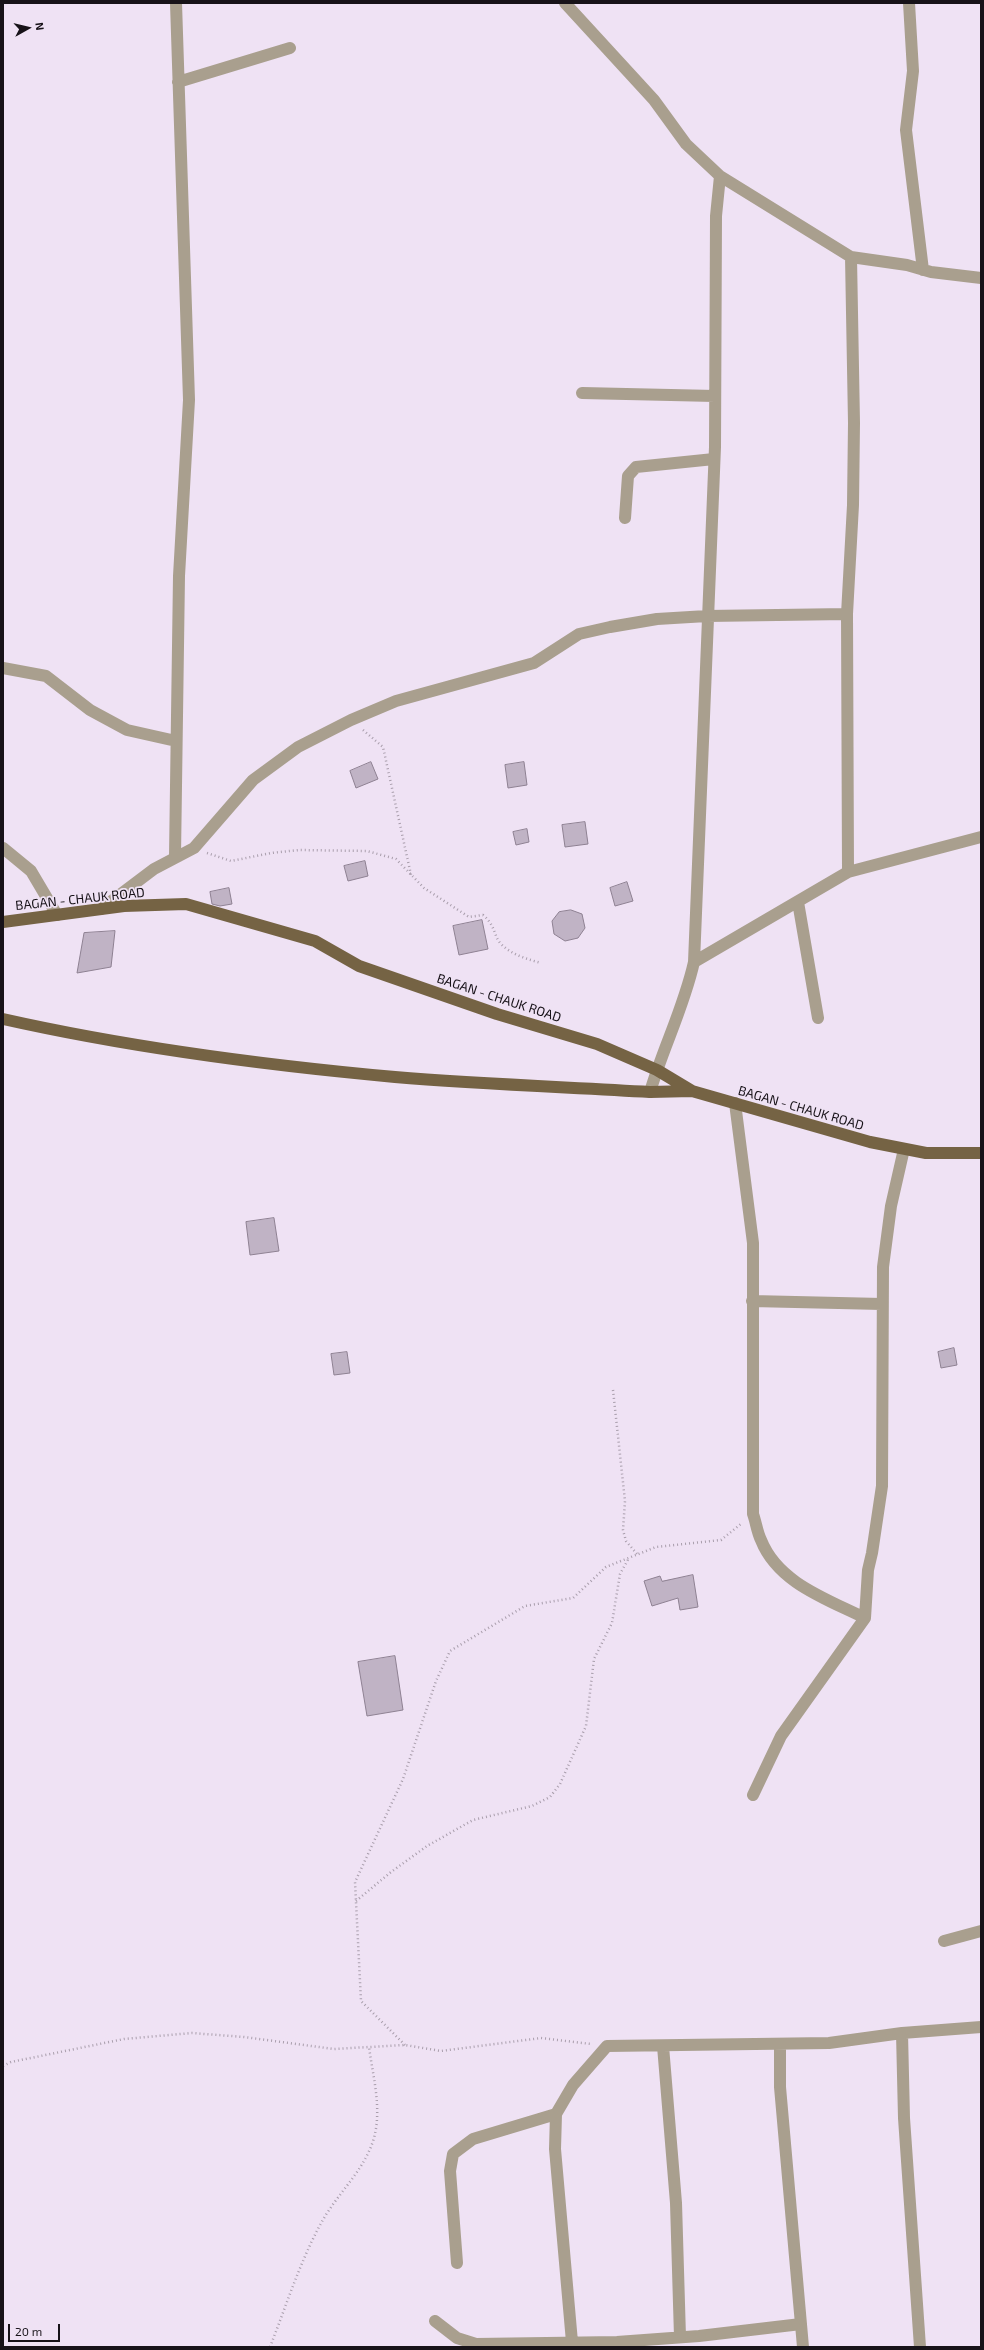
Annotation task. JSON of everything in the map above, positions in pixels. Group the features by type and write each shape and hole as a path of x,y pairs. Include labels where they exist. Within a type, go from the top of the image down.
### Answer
{"main road":[{"name":"BAGAN - CHAUK ROAD","path":"3,922 101,909 186,904 315,941 359,966 497,1014 597,1044 657,1070 692,1091 870,1142 926,1152 981,1153"},
{"path":"3,1019 78,1035 195,1054 306,1068 396,1077 650,1092 692,1091"}],"street":[{"path":"175,856 180,576 189,400 187,286 181,190 176,3"},
{"path":"565,3 654,100 686,144 720,176 850,257 907,265 923,270 981,278"},
{"path":"909,3 913,70 906,130 923,270"},
{"path":"178,82 290,48"},
{"path":"650,1092 689,987 694,962 714,459 716,216 720,176"},
{"path":"848,872 847,614 854,490 850,257"},
{"path":"582,393 715,396"},
{"path":"625,518 628,476 636,467 714,459"},
{"path":"101,909 175,856 194,848 253,780 298,747 351,720 396,701 534,663 579,634 657,619 707,616 847,614"},
{"path":"3,668 46,676 90,710 127,730 176,741"},
{"path":"694,962 848,872 981,837"},
{"path":"3,848 31,871 57,914"},
{"path":"798,902 818,1018"},
{"path":"736,1103 753,1243 753,1514 761,1541 771,1559 796,1584 865,1618"},
{"path":"753,1795 781,1736 865,1618 868,1570 882,1486 883,1267 892,1206 904,1148"},
{"path":"752,1301 882,1304"},
{"path":"944,1940 981,1931"},
{"path":"572,2342 555,2149 556,2114 573,2084 607,2046 829,2043 902,2033 981,2027"},
{"path":"902,2033 904,2118 920,2347"},
{"path":"780,2044 781,2095 803,2347"},
{"path":"663,2046 676,2203 680,2337"},
{"path":"457,2263 450,2171 453,2154 473,2139 556,2114"},
{"path":"435,2321 457,2338 476,2344 572,2342 646,2344 680,2337 801,2324"}],"path":[{"path":"351,720 383,747 411,876"},
{"path":"194,848 231,861 271,853 299,850 367,851 396,859 424,888 469,917 483,915 492,922 500,943 517,956 541,963"},
{"path":"613,1390 626,1501 623,1530 626,1541 637,1554"},
{"path":"405,2046 361,2001 355,1882 403,1779 436,1681 450,1651 525,1606 573,1598 606,1566 656,1547 721,1540 753,1514"},
{"path":"356,1901 391,1872 427,1846 473,1820 532,1806 550,1797 560,1784 586,1726 594,1659 612,1623 620,1574 630,1557"},
{"path":"3,2066 11,2062 124,2039 192,2033 244,2037 334,2049 405,2046 441,2051 541,2038 607,2046"},
{"path":"270,2347 306,2256 324,2217 356,2173 374,2138 378,2109 369,2047"}],"building":[{"path":"371,762 378,779 356,788 350,771"},
{"path":"524,762 527,785 508,788 505,765"},
{"path":"585,822 588,844 565,847 562,825"},
{"path":"527,829 529,842 516,845 513,832"},
{"path":"365,861 368,876 348,881 344,866"},
{"path":"627,882 633,901 615,906 610,888"},
{"path":"229,888 232,904 220,906 212,904 210,892"},
{"path":"571,910 582,914 585,928 578,938 565,941 554,934 552,921 559,912"},
{"path":"482,920 488,949 459,955 453,926"},
{"path":"115,931 111,967 77,973 84,933"},
{"path":"274,1218 279,1251 250,1255 246,1222"},
{"path":"954,1348 957,1365 941,1368 938,1352"},
{"path":"347,1352 350,1373 334,1375 331,1354"},
{"path":"693,1575 698,1607 680,1610 678,1598 652,1606 644,1581 660,1576 662,1581"},
{"path":"395,1656 403,1710 367,1716 358,1662"}]}
